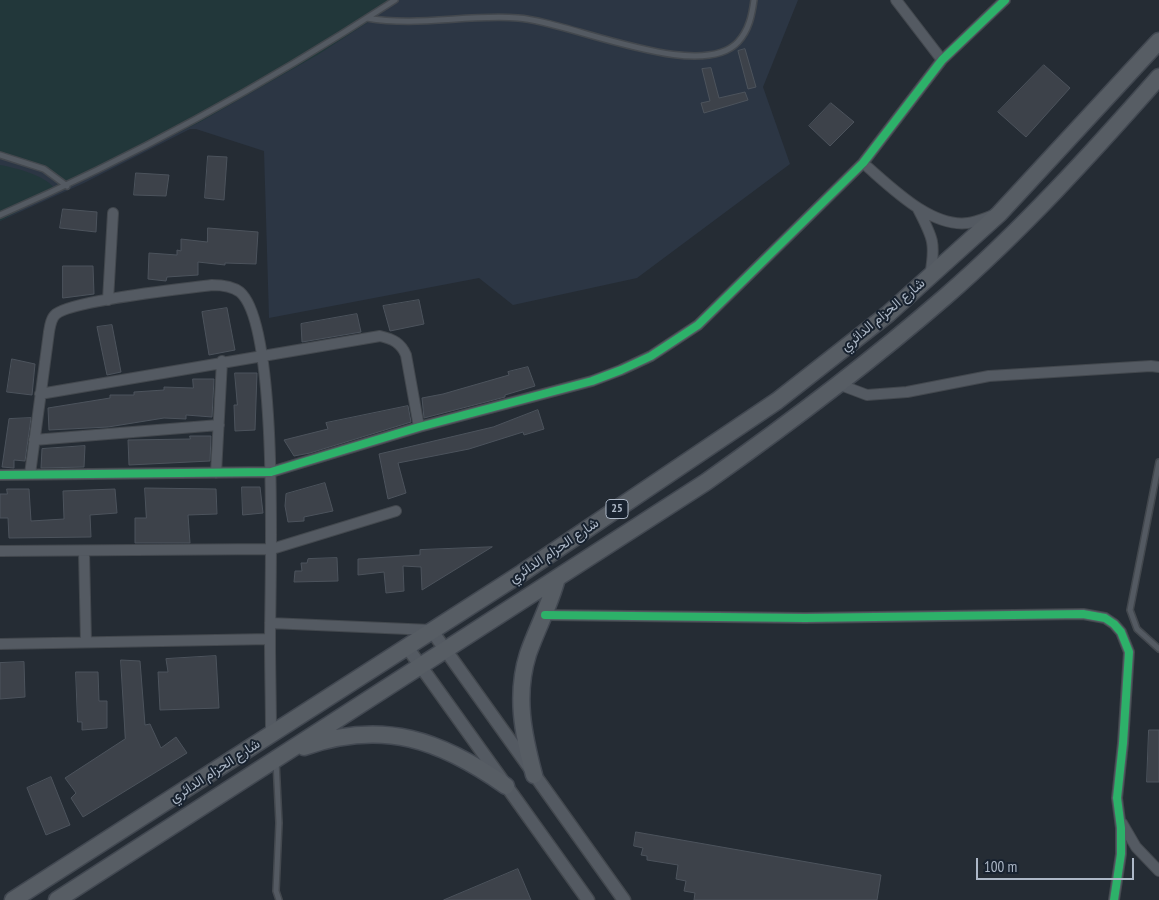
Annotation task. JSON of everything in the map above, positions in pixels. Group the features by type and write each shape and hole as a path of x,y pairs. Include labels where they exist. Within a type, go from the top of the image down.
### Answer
{"main road":[{"name":"شارع الحزام الدائري","path":"14,900 522,573 777,402 888,314 999,214 1060,151 1159,41"},
{"name":"شارع الحزام الدائري","path":"57,900 706,482 838,384 946,296 1002,244 1106,138 1159,77"},
{"path":"534,775 524,736 521,695 528,654 545,615 557,578"},
{"path":"279,756 314,743 347,736 380,734 406,737 431,743 456,753 506,786"}],"street":[{"path":"896,0 942,60"},
{"path":"0,475 271,472 419,427 592,381 651,356 698,326 863,163 942,60 1005,0"},
{"path":"863,163 918,209 938,219 966,224 999,214"},
{"path":"918,209 929,231 935,251 930,276"},
{"path":"108,300 113,213"},
{"path":"30,474 48,332 54,315 63,310 108,300 212,284 229,286 241,293 254,315 263,356 271,472 271,735"},
{"path":"40,394 372,336 389,338 403,347 419,427"},
{"path":"216,474 222,361"},
{"path":"838,384 867,394 907,392 989,376 1159,367"},
{"path":"34,440 219,425"},
{"path":"0,551 84,552 272,549 396,511"},
{"path":"84,552 86,642"},
{"path":"545,615 805,618 1083,614 1104,618 1121,632 1129,652 1123,743 1116,798 1122,841 1114,900"},
{"path":"270,623 432,630 624,900"},
{"path":"0,644 270,639"},
{"path":"407,647 588,900"},
{"path":"1118,815 1136,847 1159,871"}],"lane":[{"path":"0,215 67,186 296,63 395,0"},
{"path":"367,18 391,21 502,17 527,19 662,53 694,55 725,51 737,43 751,20 754,0"},
{"path":"0,155 44,169 67,186"},
{"path":"1159,462 1130,610 1137,629 1159,649"},
{"path":"279,756 276,891 279,900"}],"shaded area":[{"path":"0,0 798,0 763,87 790,164 637,278 513,305 479,278 269,318 264,151 196,129 190,129 84,183 0,221"}],"green space":[{"path":"0,0 393,0 373,19 319,54 200,122 73,184 67,184 35,168 0,157"},
{"path":"0,165 39,177 47,181 56,191 0,221"}],"building":[{"path":"745,49 756,87 748,89 738,51"},
{"path":"1044,65 1070,88 1026,137 998,112"},
{"path":"711,68 719,98 745,92 748,100 704,113 701,103 710,101 702,69"},
{"path":"831,103 854,122 830,146 809,126"},
{"path":"208,156 227,157 224,200 205,198"},
{"path":"136,173 169,175 166,196 134,195"},
{"path":"63,209 97,212 96,232 60,228"},
{"path":"208,228 258,232 256,264 225,263 225,265 198,262 198,275 167,277 166,281 148,279 149,253 177,255 177,250 181,251 181,239 207,242"},
{"path":"63,266 93,266 94,294 63,298"},
{"path":"419,300 424,324 390,331 383,306"},
{"path":"227,308 235,350 209,355 202,312"},
{"path":"357,314 361,332 302,342 301,324"},
{"path":"112,325 121,372 107,375 97,327"},
{"path":"12,359 35,364 32,395 7,392"},
{"path":"528,367 535,386 505,395 505,397 424,418 422,398 443,394 509,375 508,372"},
{"path":"235,373 257,373 255,430 235,431 234,405 237,405"},
{"path":"193,379 214,379 212,417 186,415 186,419 164,418 108,427 49,430 48,408 110,398 110,395 134,395 134,392 164,390 164,387 193,388"},
{"path":"408,406 411,422 310,453 294,456 284,440 328,429 326,423"},
{"path":"538,410 544,429 524,435 523,432 469,449 398,463 406,493 388,499 379,454 493,427"},
{"path":"31,418 25,461 14,460 14,468 2,467 9,419"},
{"path":"190,436 211,436 210,461 129,465 128,440 190,439"},
{"path":"85,446 84,467 41,468 42,449"},
{"path":"325,483 333,511 304,517 304,521 288,522 285,506 286,494"},
{"path":"242,487 260,487 263,513 243,515"},
{"path":"145,488 216,489 217,514 188,515 190,543 135,543 135,518 146,518"},
{"path":"7,489 29,489 31,521 64,519 63,491 115,489 117,513 90,515 91,537 9,538 8,518 0,518 0,494 7,494"},
{"path":"492,547 422,590 421,567 403,566 404,591 386,593 384,572 358,575 358,559 420,555 420,550"},
{"path":"337,558 338,581 294,582 295,571 302,571 301,563 307,563 308,559"},
{"path":"216,656 219,708 160,710 158,672 168,672 166,659"},
{"path":"121,660 140,661 145,725 150,724 161,748 176,737 187,753 83,817 71,798 76,793 65,778 125,739"},
{"path":"24,662 25,697 0,699 0,663"},
{"path":"76,672 98,672 99,701 107,701 107,728 82,730 82,722 78,722"},
{"path":"1149,730 1159,730 1159,782 1147,782"},
{"path":"51,777 70,825 46,835 27,788"},
{"path":"636,832 881,875 877,900 694,900 695,893 684,891 686,881 676,879 678,865 647,860 647,856 641,855 643,848 634,846"},
{"path":"518,869 531,900 444,900"}],"cycle path":[{"path":"0,475 271,472 419,427 592,381 651,356 698,325 863,163 942,60 1005,0"},
{"path":"545,615 805,618 1083,614 1105,618 1121,632 1129,652 1117,798 1121,828 1121,854 1114,900"}]}
